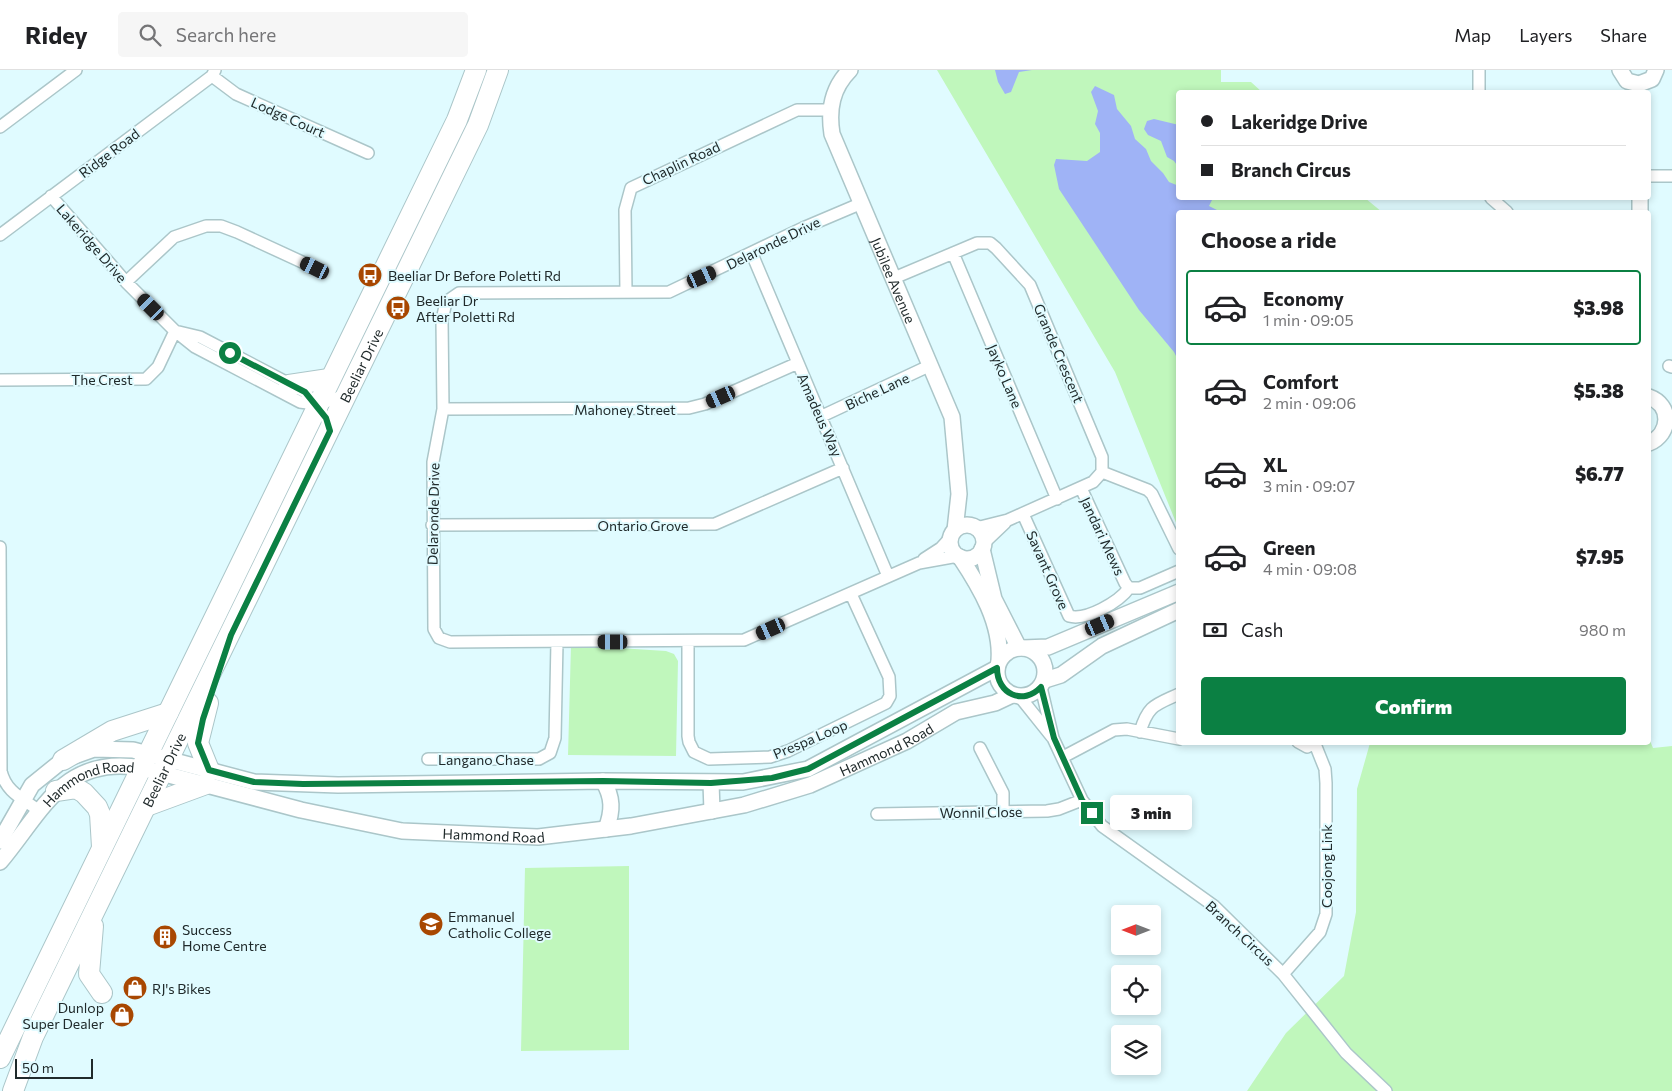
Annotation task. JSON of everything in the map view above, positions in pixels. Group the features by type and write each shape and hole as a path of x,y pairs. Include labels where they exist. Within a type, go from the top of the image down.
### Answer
{"highway":[{"name":"Beeliar Drive","path":"0,1058 316,405 457,120 476,70"},
{"name":"Beeliar Drive","path":"13,1091 34,1037 478,125 498,70"},
{"path":"289,385 329,379"},
{"path":"149,804 208,777 198,743 203,719 231,635"},
{"path":"63,760 112,731 168,713"},
{"path":"56,791 76,788 84,793 97,807 100,814 102,849"},
{"path":"94,914 88,974 102,993"}],"main road":[{"name":"Jubilee Avenue","path":"850,70 836,87 830,110 832,134 932,365 952,417 960,494 953,534"},
{"path":"1620,70 1627,80 1648,81"},
{"path":"1651,442 1667,432 1665,428 1666,414 1656,397"},
{"name":"Jubilee Avenue","path":"960,494 976,528"},
{"path":"1043,683 1044,662 1039,655 1021,648 994,599 982,535 976,528 964,525 953,534 952,549 976,583 993,622 1000,648 998,665 1000,684 1016,696 1032,694 1043,683 1060,675 1102,646 1176,611"},
{"path":"959,557 971,558 983,546"},
{"path":"998,665 1004,654 1021,648 1048,647 1176,593"},
{"name":"Hammond Road","path":"208,777 254,782 303,784 603,781 711,783 772,778 808,769 998,665"},
{"name":"Hammond Road","path":"0,841 32,785 63,760 94,749 108,748 145,761 208,777 301,810 402,832 538,837 606,829 744,805 810,785 907,741 956,712 1016,696"},
{"name":"Hammond Road","path":"0,862 38,810 56,791 85,773 105,766 145,761"},
{"path":"603,781 610,792 612,814 606,829"},
{"path":"711,783 712,811"},
{"path":"301,810 303,784"}],"street":[{"path":"0,127 76,70"},
{"path":"1479,70 1479,90"},
{"name":"Lodge Court","path":"214,73 236,94 368,153"},
{"name":"Ridge Road","path":"0,235 214,73"},
{"name":"Chaplin Road","path":"626,292 625,210 631,188 796,110 830,110"},
{"path":"1651,176 1672,176"},
{"name":"Lakeridge Drive","path":"51,196 126,282 175,331 195,347 300,402 316,405"},
{"path":"1493,200 1505,210"},
{"name":"Delaronde Drive","path":"862,203 764,246 752,254 669,292 459,293 452,296 446,302 442,320 443,408 433,462 432,623 439,638 450,642 688,642 749,639 919,563 941,548 953,534"},
{"path":"126,282 174,237 206,226 221,226 237,232 315,268"},
{"name":"Grande Crescent","path":"894,278 977,242 990,243 1030,285 1102,457 1102,472"},
{"name":"Jayko Lane","path":"953,253 1057,499"},
{"name":"Amadeus Way","path":"752,254 888,576"},
{"path":"175,331 200,337 305,392 326,418 330,431"},
{"name":"The Crest","path":"0,380 146,379 158,367 175,331"},
{"name":"Mahoney Street","path":"443,408 689,408 705,404 798,363"},
{"name":"Biche Lane","path":"822,416 932,365"},
{"path":"316,405 331,402 349,392"},
{"name":"Ontario Grove","path":"432,525 715,524 843,468"},
{"path":"976,528 1008,520 1057,499 1096,480 1102,472 1148,490 1152,494 1176,543"},
{"name":"Jandari Mews","path":"1081,488 1124,583 1129,588 1140,588 1176,572"},
{"name":"Savant Grove","path":"1023,514 1069,616 1080,618 1113,603 1129,588"},
{"path":"983,546 1008,520"},
{"path":"0,547 2,771 4,783 12,792 38,810"},
{"name":"Delaronde Drive","path":"919,563 959,557"},
{"name":"Prespa Loop","path":"688,642 688,736 690,747 699,756 709,759 770,757 788,751 886,704 890,696 889,677 851,594"},
{"name":"Langano Chase","path":"428,758 539,759 550,753 555,738 557,642"},
{"name":"Branch Circus","path":"1043,683 1054,738 1082,800 1102,826 1214,906 1283,974 1346,1053 1386,1091"},
{"path":"1140,732 1145,715 1151,707 1176,695"},
{"name":"Branch Circus","path":"1016,696 1054,738"},
{"path":"1063,757 1114,730 1127,729 1176,738"},
{"name":"Coojong Link","path":"1283,974 1320,932 1326,914 1326,783 1325,769 1317,745"},
{"path":"980,748 1002,793 1003,811"},
{"name":"Wonnil Close","path":"877,814 1047,811 1060,809 1082,800"}],"green space":[{"path":"937,70 1221,70 1221,82 1251,82 1260,90 1176,90 1176,200 1367,200 1380,210 1176,210 1176,523 1115,372"},
{"path":"571,645 666,651 674,654 678,661 676,756 568,755"},
{"path":"1651,743 1653,748 1672,746 1672,1091 1247,1091 1286,1033 1344,976 1356,912 1357,789 1369,745 1651,745"},
{"path":"629,866 629,1050 521,1051 525,868"}],"water":[{"path":"995,70 1032,70 1019,72 1011,92 1005,94 998,82"},
{"path":"1095,86 1114,95 1117,109 1131,126 1135,139 1146,149 1151,161 1169,182 1176,185 1176,200 1212,200 1209,206 1217,210 1176,210 1176,356 1139,310 1059,189 1054,165 1056,159 1087,161 1100,152 1100,133 1095,124 1098,111 1091,92"},
{"path":"1154,119 1176,124 1176,164 1167,157 1161,141 1148,135 1144,129 1147,121"}],"place":[{"name":"Beeliar Dr Before Poletti Rd","path":"370,275"},
{"name":"Beeliar Dr After Poletti Rd","path":"398,308"},
{"name":"Emmanuel Catholic College","path":"431,924"},
{"name":"Success Home Centre","path":"165,937"},
{"name":"RJ's Bikes","path":"135,988"},
{"name":"Dunlop Super Dealer","path":"122,1015"}],"route":[{"path":"230,353 305,392 326,418 330,431 231,635 203,719 198,743 209,770 254,782 338,785 603,781 743,782 772,778 808,769 983,678 997,668 997,677 1000,684 1005,691 1012,695 1026,696 1041,687 1054,738 1082,800 1092,813"}]}
